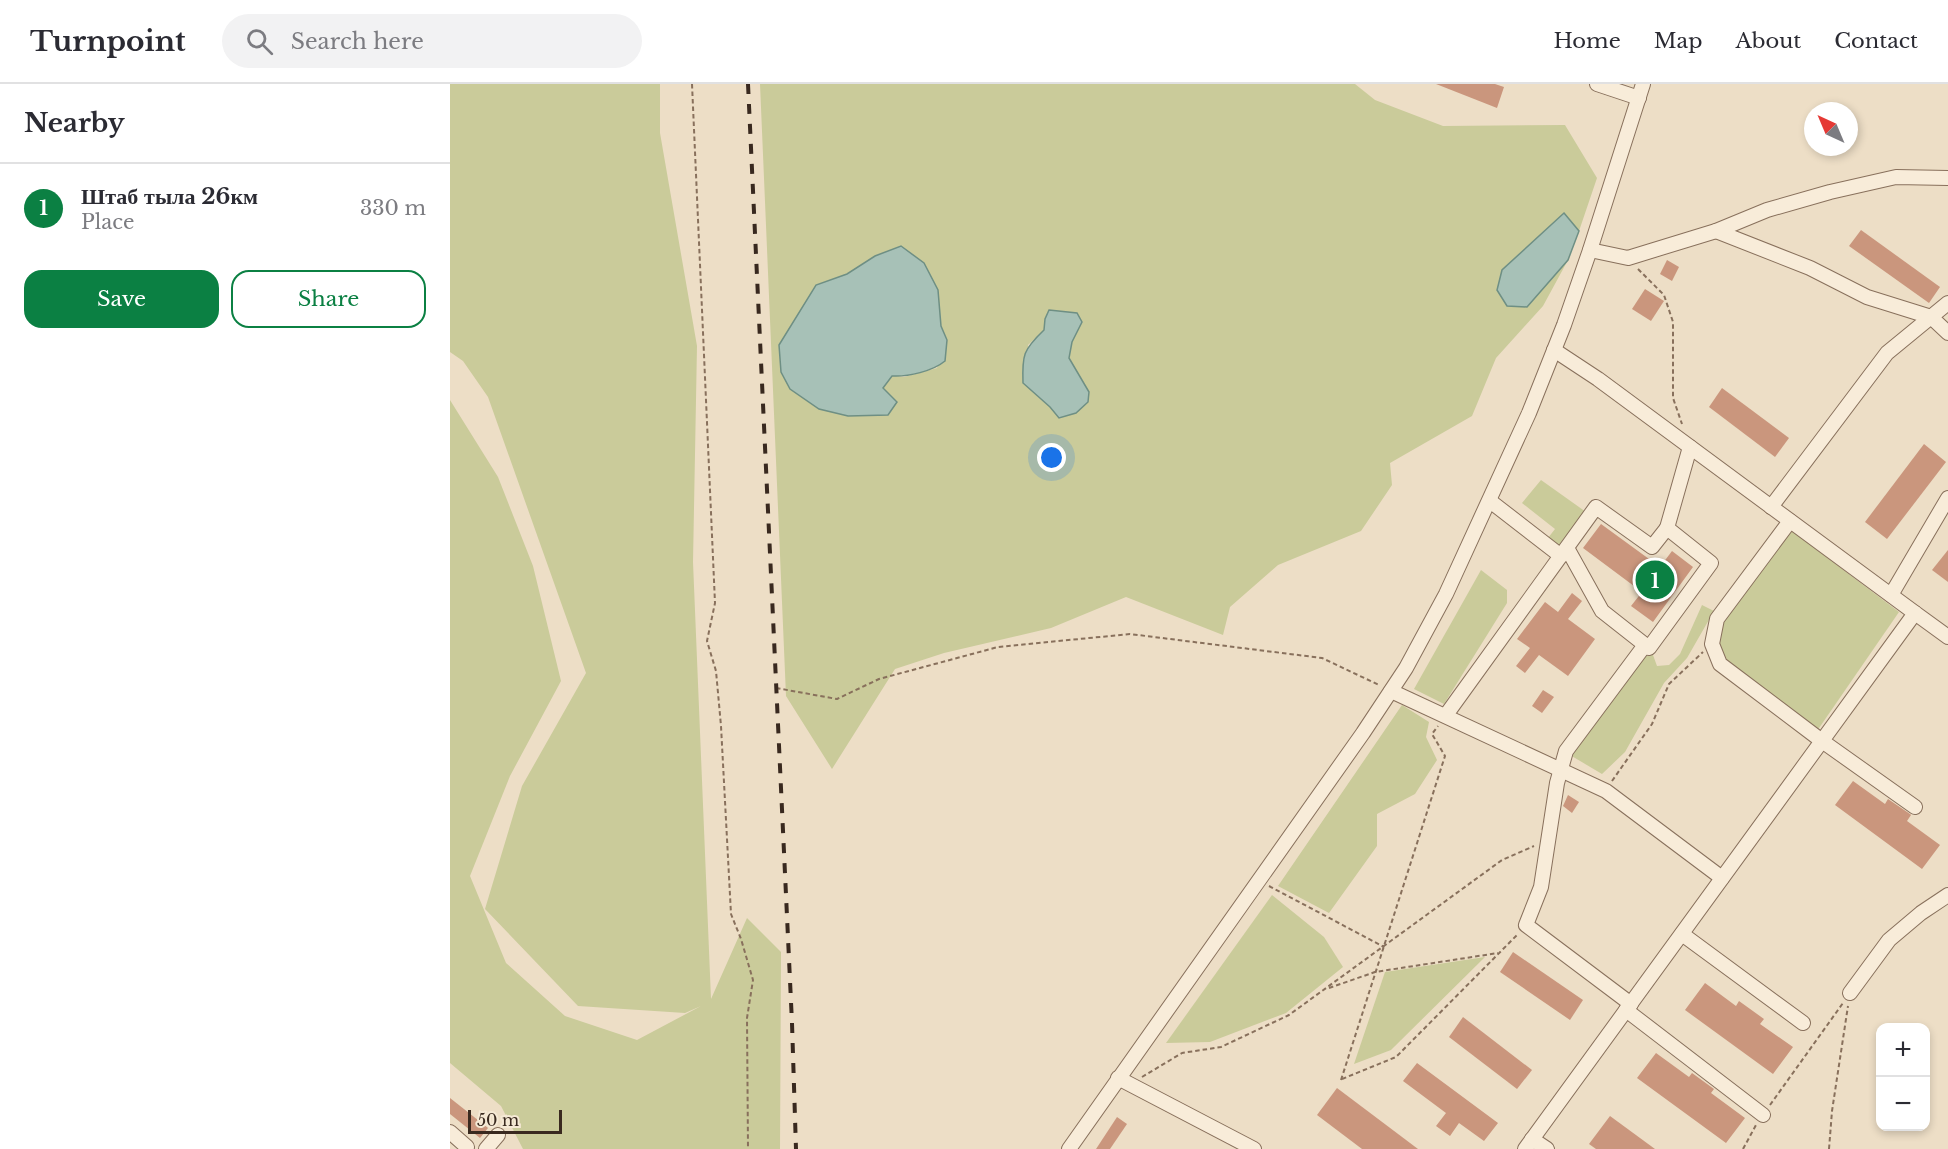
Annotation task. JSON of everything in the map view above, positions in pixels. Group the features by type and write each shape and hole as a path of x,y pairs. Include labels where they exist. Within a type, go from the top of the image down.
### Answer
{"street":[{"path":"1598,84 1639,98"},
{"path":"1069,1149 1124,1082 1259,881 1391,691 1446,594 1490,501 1554,350 1590,250 1643,84"},
{"path":"1590,250 1628,258 1716,231 1767,210 1830,192 1896,177 1948,178"},
{"path":"1716,231 1810,268 1867,297 1931,317 1948,333"},
{"path":"1771,507 1887,353 1948,303"},
{"path":"1554,350 1598,379 1948,637"},
{"path":"1446,715 1596,507 1652,547 1667,528 1690,447"},
{"path":"1892,596 1948,498"},
{"path":"1490,501 1564,552 1602,611 1650,648 1711,563 1667,528"},
{"path":"1790,521 1717,619 1712,644 1720,664 1915,807"},
{"path":"1547,1149 1528,1144 1915,613"},
{"path":"1646,645 1566,751 1560,771 1541,887 1526,925 1763,1115"},
{"path":"1391,691 1606,791 1722,878"},
{"path":"1850,993 1889,940 1948,895"},
{"path":"1682,934 1803,1023"},
{"path":"1124,1082 1254,1149"},
{"path":"450,1132 467,1147"},
{"path":"486,1149 498,1135"}],"path":[{"path":"692,84 715,603 707,641 716,671 721,726 731,914 753,980 747,1018 748,1149"},
{"path":"1628,258 1664,295 1673,321 1674,398 1690,447"},
{"path":"776,688 837,699 879,679 998,647 1131,634 1322,658 1391,691"},
{"path":"1606,791 1652,724 1669,684 1712,644"},
{"path":"1446,715 1432,734 1445,756 1341,1080 1396,1057 1526,925"},
{"path":"1124,1082 1182,1053 1221,1047 1289,1016 1502,860 1548,841"},
{"path":"1259,881 1383,947"},
{"path":"1326,988 1375,972 1498,953"},
{"path":"1743,1149 1751,1131 1850,993"},
{"path":"1829,1149 1832,1111 1850,993"}],"green space":[{"path":"450,84 660,84 660,133 697,346 693,562 711,999 747,918 781,952 780,1149 523,1149 501,1106 450,1063 450,400 498,477 533,566 561,681 510,776 470,876 506,963 565,1016 637,1040 701,1006 685,1013 578,1006 485,909 522,786 586,673 488,397 463,361 450,352"},
{"path":"760,84 1355,84 1375,100 1443,126 1565,125 1597,178 1579,231 1564,214 1502,270 1537,295 1568,260 1543,306 1496,358 1472,416 1390,463 1392,485 1361,531 1278,565 1230,607 1223,635 1126,597 1051,628 944,653 895,669 832,769 786,696","holes":["875,256 938,290 941,326 947,340 937,368 904,377 893,375 883,388 888,415 848,416 779,345 816,285 847,274","1045,319 1082,322 1072,342 1069,358 1089,392 1059,418 1037,396 1028,345 1044,330"]},
{"path":"1541,480 1586,512 1561,548 1548,538 1555,529 1522,503"},
{"path":"1792,531 1899,612 1817,731 1725,662 1717,649 1721,621"},
{"path":"1481,570 1507,590 1507,603 1444,704 1414,689"},
{"path":"1702,605 1714,611 1687,658 1664,683 1625,752 1602,774 1570,755 1642,656 1653,655 1657,666 1669,665 1680,654"},
{"path":"1402,705 1429,722 1426,737 1437,760 1415,794 1377,814 1377,846 1329,913 1278,886"},
{"path":"1272,895 1324,937 1343,967 1286,1013 1210,1042 1166,1043"},
{"path":"1485,957 1391,1050 1354,1064 1385,972"}],"shaded area":[{"path":"1564,213 1579,231 1568,260 1527,307 1507,306 1497,290 1502,270"},
{"path":"901,246 924,263 938,290 941,326 947,340 945,361 920,373 892,376 883,388 897,402 888,415 848,416 819,409 790,389 781,372 779,345 816,285 847,274 875,256"},
{"path":"1049,310 1077,313 1082,322 1072,342 1069,358 1089,392 1088,402 1076,413 1059,418 1023,383 1025,354 1044,330"}],"building":[{"path":"1436,84 1495,84 1504,87 1497,108"},
{"path":"1861,230 1940,287 1929,303 1849,246"},
{"path":"1667,260 1679,267 1672,281 1660,274"},
{"path":"1645,289 1664,301 1651,321 1632,309"},
{"path":"1722,388 1789,438 1775,457 1709,407"},
{"path":"1924,444 1946,462 1887,539 1865,522"},
{"path":"1601,524 1660,567 1672,551 1693,567 1653,622 1631,606 1642,592 1583,548"},
{"path":"1948,550 1948,582 1932,570"},
{"path":"1572,593 1582,601 1568,619 1595,639 1568,676 1539,655 1525,673 1516,666 1530,648 1517,639 1545,602 1558,612"},
{"path":"1543,690 1554,697 1542,713 1532,706"},
{"path":"1853,781 1885,804 1888,799 1910,814 1907,821 1940,845 1922,869 1835,805"},
{"path":"1568,795 1579,802 1572,813 1563,806"},
{"path":"1513,952 1583,1000 1570,1020 1500,972"},
{"path":"1705,983 1736,1006 1739,1001 1764,1019 1760,1024 1793,1047 1773,1074 1685,1010"},
{"path":"1463,1017 1532,1070 1517,1089 1449,1037"},
{"path":"1656,1053 1689,1077 1692,1073 1714,1089 1711,1093 1745,1118 1726,1143 1637,1078"},
{"path":"1417,1063 1498,1123 1484,1141 1459,1123 1450,1136 1436,1126 1446,1113 1403,1081"},
{"path":"1337,1088 1418,1149 1362,1149 1317,1115"},
{"path":"450,1098 488,1128 480,1138 450,1114"},
{"path":"1610,1116 1655,1149 1596,1149 1589,1144"},
{"path":"1117,1117 1127,1124 1110,1149 1096,1149"}],"railway":[{"path":"748,84 796,1149"}],"place":[{"name":"Штаб тыла 26км","path":"1655,580"}]}
